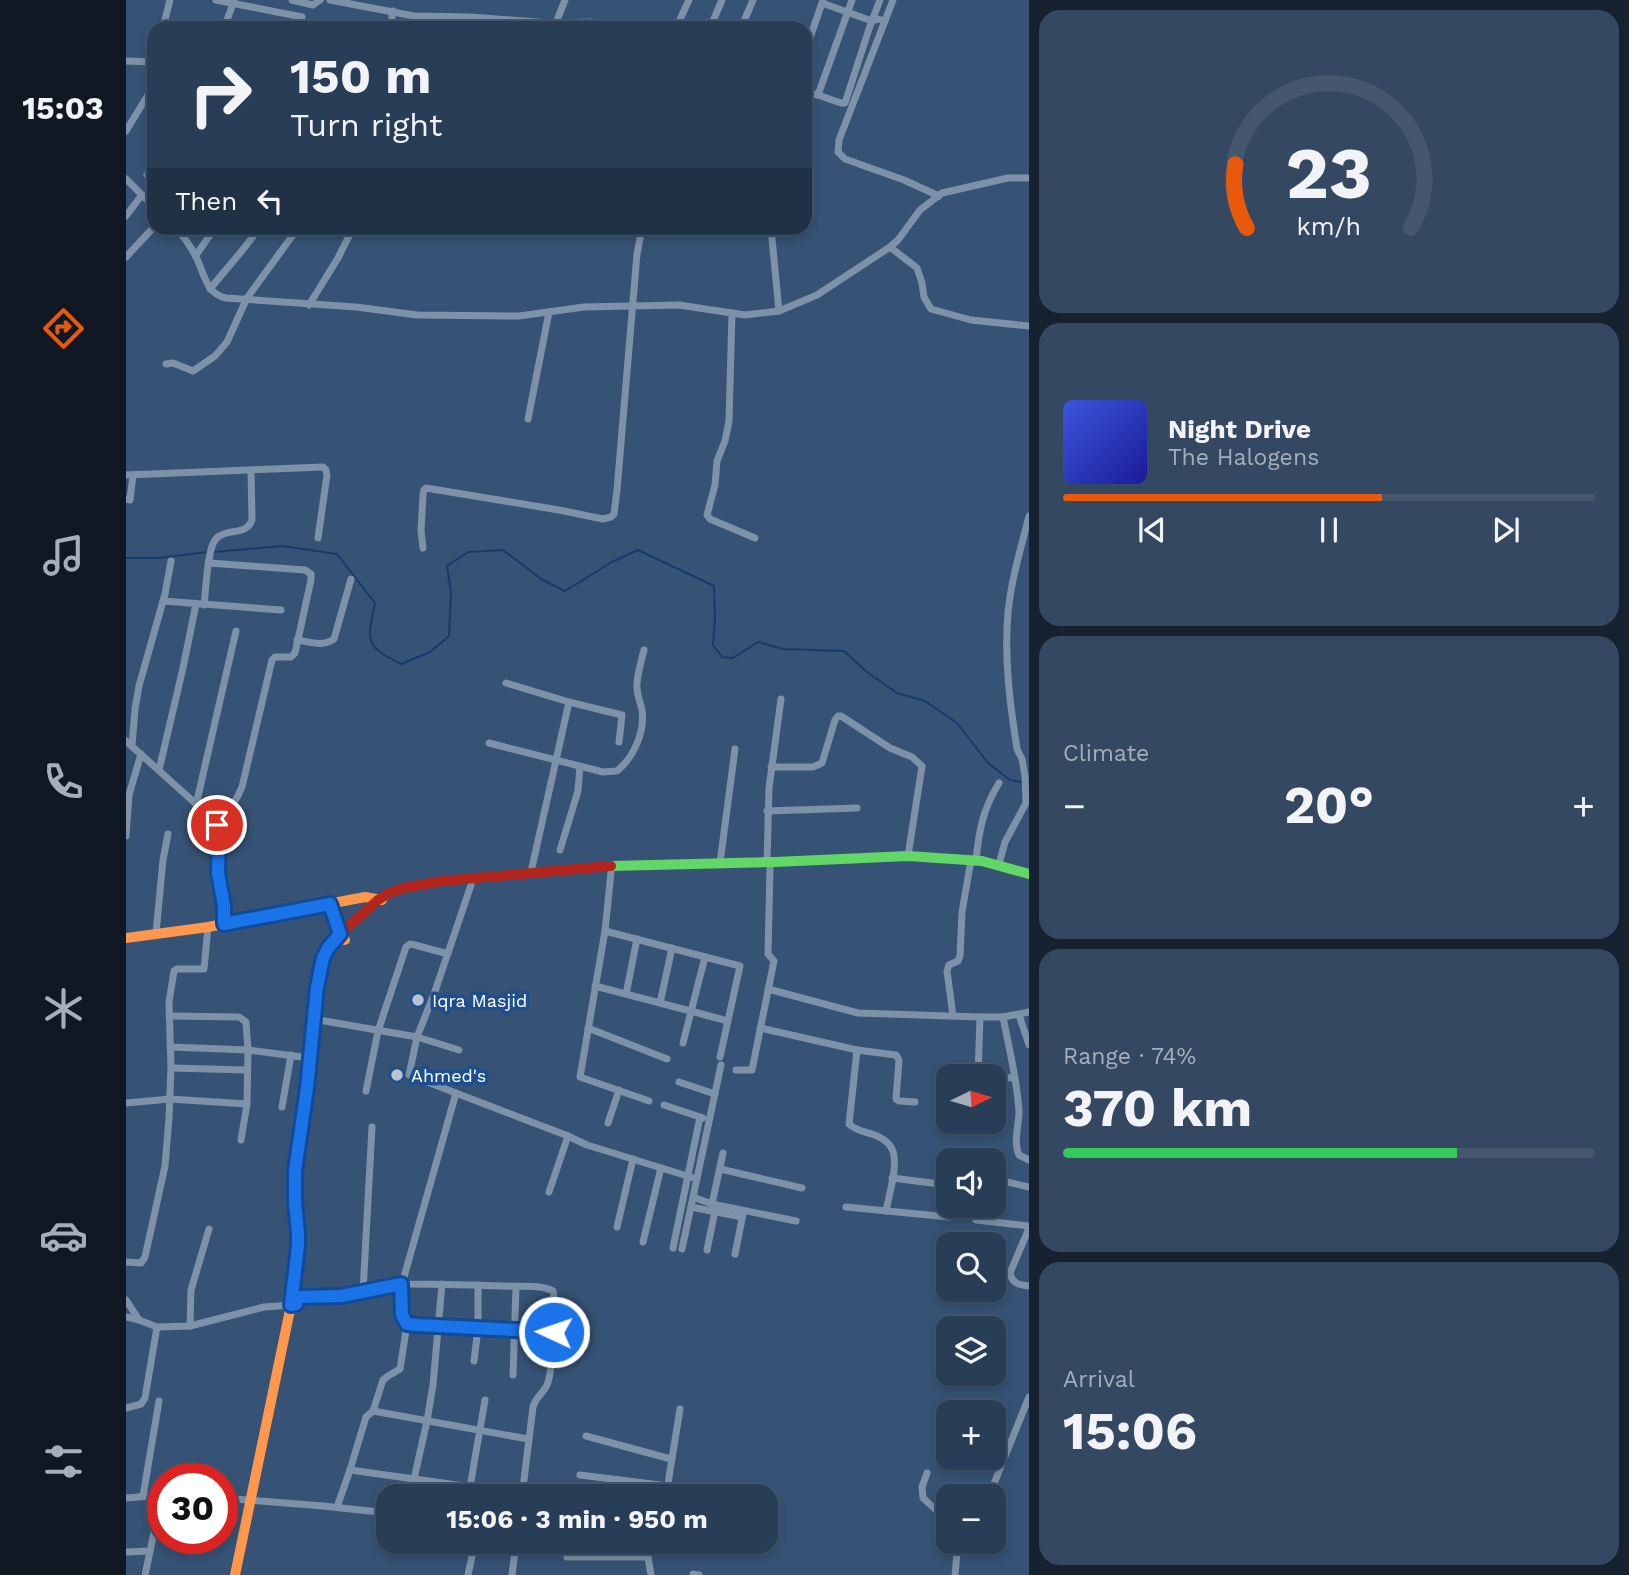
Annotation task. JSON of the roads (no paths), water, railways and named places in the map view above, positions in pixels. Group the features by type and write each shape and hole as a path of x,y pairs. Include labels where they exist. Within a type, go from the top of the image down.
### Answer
{"main road":[{"path":"126,937 208,927 365,897 382,901 422,890 611,872 908,856 973,863 1029,881"},
{"path":"295,1302 298,1232 295,1171 317,987 323,958 328,948 361,923 389,893 423,884 600,866 973,863 999,864 1029,874"},
{"path":"238,1575 295,1302 303,1245 300,1176 319,1020 326,969 342,937 330,904"}],"street":[{"path":"165,21 170,0"},
{"path":"216,0 302,17"},
{"path":"292,0 313,5 320,0"},
{"path":"330,0 375,4 414,16 526,21"},
{"path":"557,21 565,0"},
{"path":"679,21 689,0"},
{"path":"713,21 722,0"},
{"path":"744,21 753,0"},
{"path":"818,96 852,0"},
{"path":"812,94 845,103 880,0"},
{"path":"893,0 839,140 838,152 845,159 939,196"},
{"path":"227,21 234,2"},
{"path":"812,33 823,2 872,21 886,21"},
{"path":"391,21 393,11"},
{"path":"450,21 451,16"},
{"path":"872,21 874,27 882,30"},
{"path":"126,61 147,62"},
{"path":"126,131 147,96"},
{"path":"181,235 195,255 210,289 219,296 356,307 417,315 519,316 584,307 679,305 744,315 779,311 817,295 890,247 920,210 942,192 1008,178 1029,178"},
{"path":"126,179 147,201"},
{"path":"126,216 141,195"},
{"path":"126,257 147,235"},
{"path":"195,255 210,235"},
{"path":"210,289 254,235"},
{"path":"166,363 192,371 215,356 227,342 247,298 293,235"},
{"path":"309,305 350,235"},
{"path":"423,548 421,531 423,495 426,488 603,519 614,514 641,235"},
{"path":"772,235 779,311"},
{"path":"890,247 917,268 924,298 931,309 971,320 1029,326"},
{"path":"527,419 549,312"},
{"path":"732,313 729,421 717,461 715,485 707,514 710,519 755,538"},
{"path":"126,499 130,500 130,475 321,467 327,475 318,538"},
{"path":"159,770 213,545 221,534 244,530 252,520 251,470"},
{"path":"999,864 1005,842 1026,803 1025,776 1017,749 1007,678 1006,642 1010,602 1029,516"},
{"path":"210,559 305,570 309,572 312,580 293,656 275,657 272,660 242,787 237,800 217,825"},
{"path":"171,561 163,601 139,686 129,744 215,821 219,832 218,873 224,906 224,924"},
{"path":"298,640 327,644 334,639 351,579"},
{"path":"163,601 281,610"},
{"path":"197,805 236,631"},
{"path":"489,743 603,772 613,772 622,767 632,754 642,721 637,682 644,650"},
{"path":"506,683 622,715 619,742"},
{"path":"736,1070 752,1070 774,961 768,954 767,811 781,699"},
{"path":"531,873 569,702"},
{"path":"771,767 813,767 822,763 836,717 841,716 890,748 912,757 922,766 908,856"},
{"path":"720,863 735,750"},
{"path":"126,836 129,795 141,754"},
{"path":"560,850 578,791 580,766"},
{"path":"953,1016 947,971 949,965 958,961 960,956 962,912 980,829 985,810 999,783"},
{"path":"767,811 857,808"},
{"path":"156,933 168,834"},
{"path":"611,872 605,931 580,1077 649,1101"},
{"path":"471,885 417,1037 409,1075 587,1145 696,1180"},
{"path":"126,1262 141,1263 145,1256 165,1166 171,1068 170,987 177,969 204,969 208,927"},
{"path":"605,931 740,966 691,1207 677,1248 700,1117"},
{"path":"626,994 637,939"},
{"path":"366,1091 378,1031 406,947 415,944 448,954"},
{"path":"660,1003 672,948"},
{"path":"683,1043 705,957"},
{"path":"595,986 728,1021"},
{"path":"768,989 858,1013 1003,1017 1029,1012"},
{"path":"1019,1015 1029,1045"},
{"path":"169,1016 244,1019 248,1026 247,1104 241,1140"},
{"path":"977,1064 980,1017"},
{"path":"1003,1017 1019,1113 1016,1148 1019,1155 1029,1160"},
{"path":"319,1020 417,1037 459,1050"},
{"path":"588,1028 667,1059"},
{"path":"760,1028 857,1050 896,1055 896,1098 899,1101 915,1102"},
{"path":"170,1047 248,1050 310,1058"},
{"path":"857,1050 849,1124 891,1145 895,1156 886,1211"},
{"path":"282,1107 291,1055"},
{"path":"171,1068 247,1070"},
{"path":"1006,1078 1014,1078"},
{"path":"679,1082 715,1094"},
{"path":"608,1123 619,1090"},
{"path":"337,1507 366,1417 373,1411 383,1380 398,1371 402,1364 407,1324 402,1315 401,1284 456,1093"},
{"path":"126,1103 170,1099 247,1104"},
{"path":"664,1105 709,1120"},
{"path":"363,1292 372,1126"},
{"path":"549,1192 568,1136"},
{"path":"707,1250 723,1153"},
{"path":"617,1227 633,1160"},
{"path":"643,1242 661,1168"},
{"path":"720,1169 802,1188"},
{"path":"892,1178 936,1184"},
{"path":"1006,1181 1029,1186"},
{"path":"693,1197 713,1208"},
{"path":"691,1207 796,1221"},
{"path":"846,1207 936,1216"},
{"path":"735,1254 743,1214"},
{"path":"976,1220 1029,1227 1010,1273 1016,1283 1029,1286"},
{"path":"190,1326 191,1290 209,1229"},
{"path":"126,1317 157,1327 190,1326 264,1307 401,1284 546,1288 553,1292 554,1298 550,1378 535,1400 523,1484"},
{"path":"414,1479 433,1385 442,1284"},
{"path":"474,1361 478,1328 478,1285"},
{"path":"513,1375 516,1287"},
{"path":"126,1300 139,1320"},
{"path":"407,1324 554,1332"},
{"path":"126,1408 141,1404 145,1398 157,1327"},
{"path":"994,1484 1029,1397"},
{"path":"471,1484 485,1400"},
{"path":"143,1496 159,1401"},
{"path":"668,1484 680,1409"},
{"path":"373,1411 528,1439"},
{"path":"586,1436 671,1459"},
{"path":"350,1470 449,1484"},
{"path":"927,1473 922,1487 923,1498 936,1510"},
{"path":"580,1475 652,1484"},
{"path":"126,1498 147,1496"},
{"path":"238,1500 376,1512"},
{"path":"126,1552 147,1551"},
{"path":"145,1575 149,1554"},
{"path":"469,1575 473,1554"},
{"path":"512,1575 515,1554"},
{"path":"648,1554 651,1575"},
{"path":"955,1575 957,1554"},
{"path":"567,1556 648,1557"}],"waterway":[{"path":"214,552 282,546 337,554 375,603 370,627 374,647 401,664 430,652 449,636 451,592 447,566 468,552 503,550 541,579 565,591 612,562 638,550 714,586 713,645 722,657 733,658 758,642 783,649 844,651 867,672 897,693 925,701 957,723 988,763 1010,780 1021,782"},
{"path":"126,558 159,558 208,552"}],"place":[{"name":"Iqra Masjid","path":"418,1000"},
{"name":"Ahmed's","path":"397,1075"}]}
